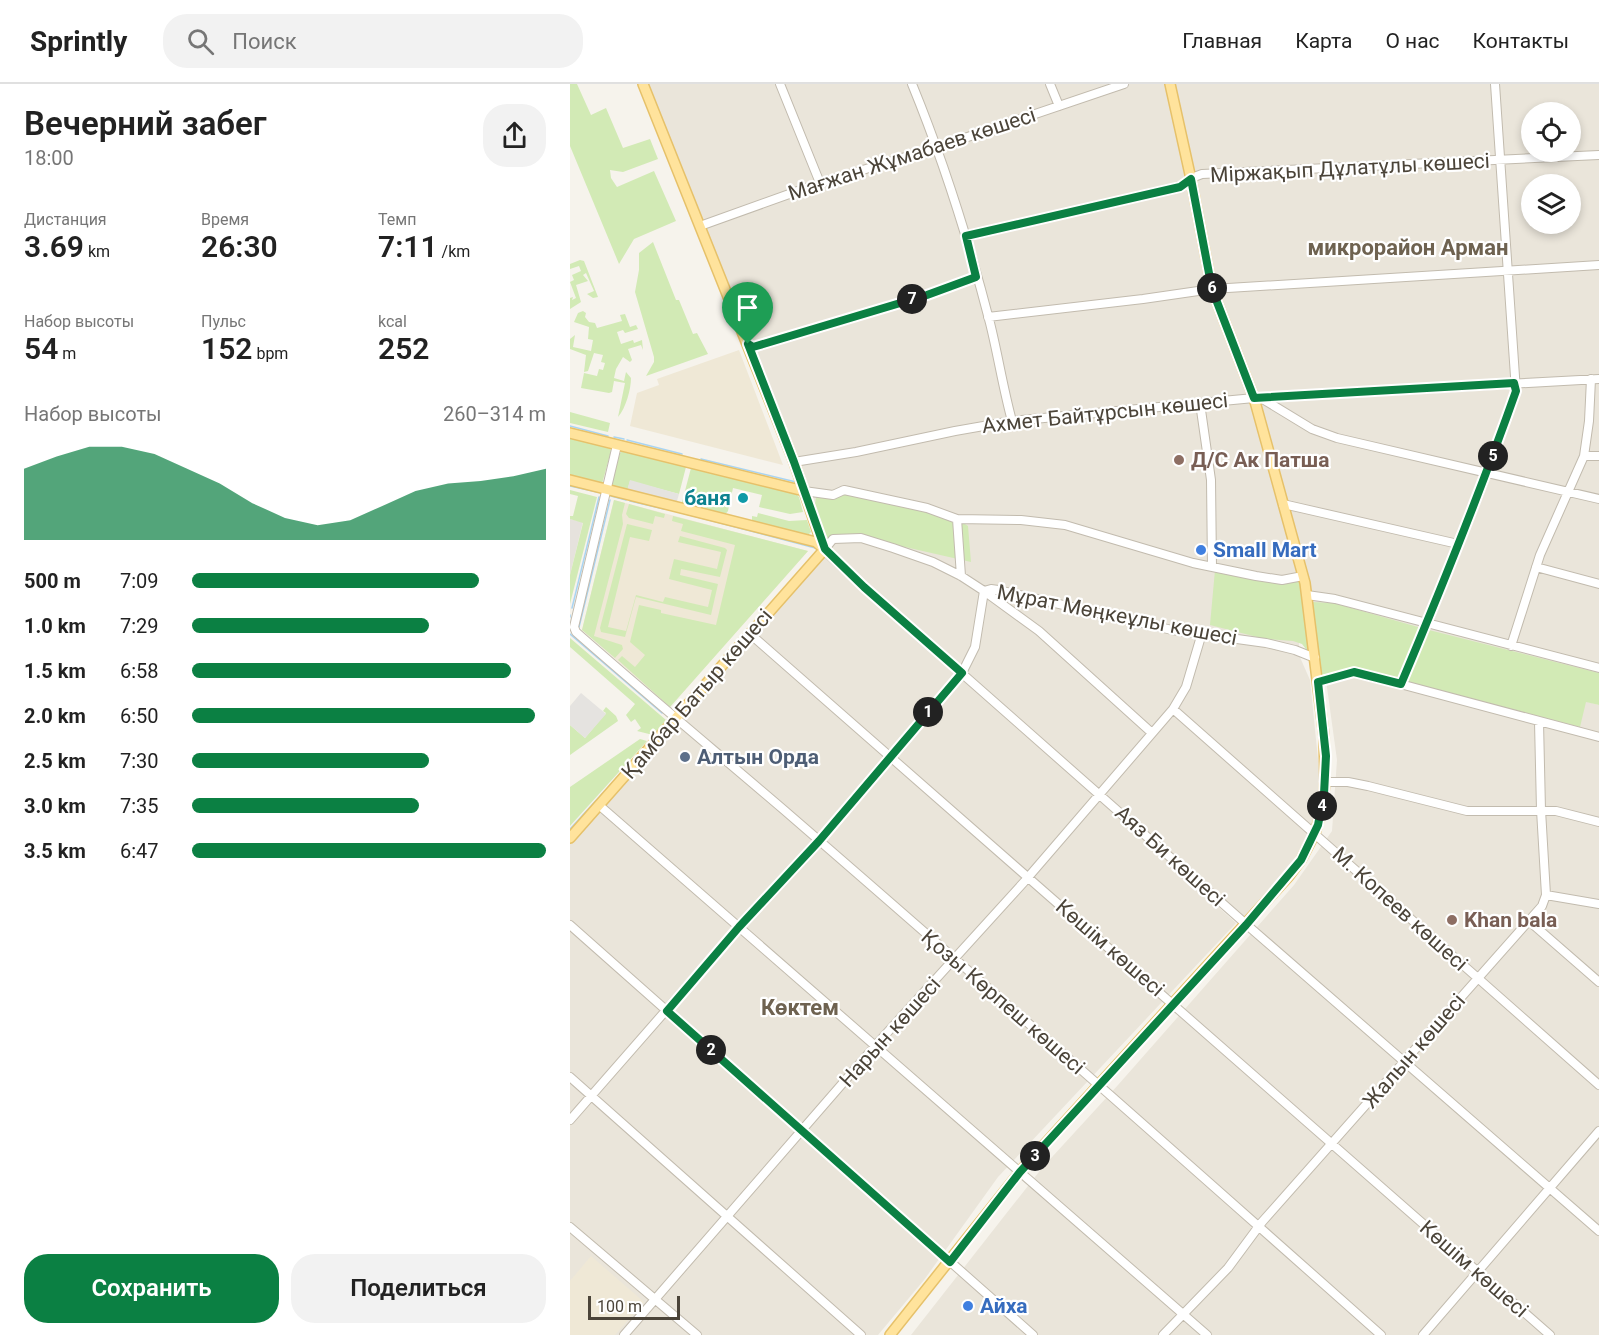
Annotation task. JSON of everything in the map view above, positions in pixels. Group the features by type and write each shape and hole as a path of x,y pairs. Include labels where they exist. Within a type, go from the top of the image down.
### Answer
{"main road":[{"path":"643,84 748,344 825,549"},
{"path":"890,1335 1020,1172 1246,925 1295,868 1315,833 1322,810 1325,782 1324,736 1303,576 1257,398 1212,289 1170,84"},
{"path":"570,433 804,491"},
{"path":"570,480 816,542 825,549"},
{"path":"809,541 819,534"},
{"name":"Қамбар Батыр көшесі","path":"570,838 825,549"}],"street":[{"path":"780,84 820,183"},
{"path":"912,84 938,147 966,236 988,317 1012,421"},
{"path":"1050,84 1059,106"},
{"name":"Мағжан Жұмабаев көшесі","path":"700,226 820,183 938,147 1124,84"},
{"path":"1401,684 1487,472 1516,391 1495,84"},
{"name":"Міржақып Дұлатұлы көшесі","path":"966,236 1180,187 1202,174 1599,154"},
{"path":"988,317 1212,289 1599,265"},
{"path":"748,344 753,347 927,295 976,277"},
{"path":"1511,646 1536,567 1584,456 1595,379"},
{"name":"Ахмет Байтұрсын көшесі","path":"794,462 1012,421 1257,398 1595,379"},
{"path":"1257,398 1305,425 1337,438 1599,499"},
{"path":"1200,403 1211,480 1212,567"},
{"path":"606,489 612,443"},
{"path":"1584,456 1599,456"},
{"name":"Қозы Көрпеш көшесі","path":"606,489 574,630 955,959 1381,1335"},
{"path":"804,491 833,495 844,490 927,508 957,519 1022,520 1065,525 1193,563 1282,580 1303,576"},
{"path":"1283,504 1458,544"},
{"path":"957,519 961,576"},
{"name":"Мұрат Мөңкеұлы көшесі","path":"825,549 833,539 861,538 933,562 984,591 998,590 1172,630 1266,643 1315,658"},
{"name":"Аяз Би көшесі","path":"825,549 864,587 1246,925 1599,1231"},
{"path":"1536,567 1599,584"},
{"path":"570,1120 739,927 819,841 962,673 975,647 984,591 1039,631 1152,733"},
{"path":"1307,596 1335,599 1599,668"},
{"name":"Көшім көшесі","path":"749,633 1550,1335"},
{"name":"Нарын көшесі","path":"624,1335 875,1046 1029,877 1173,709 1186,687 1202,633"},
{"path":"1318,682 1354,672 1599,737"},
{"name":"М. Копеев көшесі","path":"1173,709 1599,1085"},
{"path":"1539,722 1546,895 1599,904"},
{"path":"1325,782 1338,781 1368,786 1467,811 1556,811 1599,822"},
{"path":"600,806 1207,1335"},
{"name":"Жалын көшесі","path":"1163,1335 1228,1268 1258,1226 1529,921 1542,906 1546,895"},
{"path":"1529,921 1599,982"},
{"path":"570,925 1033,1335"},
{"path":"570,1077 861,1335"},
{"path":"1423,1335 1599,1131"},
{"path":"570,1227 697,1335"}],"shaded area":[{"path":"646,84 1599,84 1599,700 1299,618 1299,655 1310,680 1320,779 1315,824 1303,850 1244,919 828,550 808,488"},
{"path":"739,350 783,465 630,426 637,393 659,385 657,379"},
{"path":"630,480 679,494 675,508 626,494"},
{"path":"614,500 808,551 670,707 582,630"},
{"path":"570,519 583,522 570,575"},
{"name":"Көктем","path":"824,550 1236,923 998,1177 924,1280 878,1335 570,1335 570,832 673,731"},
{"path":"1319,629 1599,705 1599,1335 911,1335 1042,1168 1294,885 1332,831 1337,760"},
{"path":"581,693 606,714 585,738 570,725 570,706"},
{"path":"591,1256 644,1302 615,1335 570,1335 570,1281"}],"green space":[{"path":"570,84 577,84 591,115 606,108 623,148 650,139 658,159 623,172 610,170 611,178 617,187 654,171 676,221 634,239 619,264 570,146"},
{"path":"653,242 676,300 679,300 693,334 697,333 708,354 646,376 654,362 654,357 635,292 639,253"},
{"path":"580,260 584,261 598,297 593,298 587,294 594,291 586,273 583,275 588,281 576,285 581,302 570,309 570,298 573,297 572,300 576,298 570,282 574,280 572,275 581,271 579,266 570,269 570,264"},
{"path":"583,311 589,322 595,323 597,328 622,321 620,315 625,314 630,327 636,325 638,329 625,333 623,330 617,332 621,344 642,340 643,350 641,345 628,349 632,360 630,362 623,357 616,369 614,378 624,381 626,372 631,378 627,398 618,417 625,383 614,381 612,392 609,393 581,388 584,373 597,376 599,369 603,370 605,363 601,362 603,355 594,353 588,371 584,372 586,355 570,349 570,339 575,335 573,347 591,351 593,340 588,339 589,327 574,322 578,313"},
{"path":"570,412 610,423 608,432 570,423"},
{"path":"570,438 610,448 602,484 570,477"},
{"path":"623,450 686,467 679,494 630,481 627,492 613,488 612,483 620,453"},
{"path":"691,468 795,493 799,497 803,512 790,514 759,507 762,495 733,488 728,511 724,516 681,506"},
{"path":"570,490 597,497 570,604 570,575 583,523 570,519 570,516 573,516 578,496 570,494"},
{"path":"844,490 957,519 968,526 971,562 858,534 832,536 827,542 815,504 817,492 833,495"},
{"path":"614,500 625,503 622,515 623,524 594,636 622,645 623,649 615,658 582,630"},
{"path":"629,504 665,514 664,518 655,516 653,524 629,518 626,514"},
{"path":"758,513 789,521 807,520 811,532 805,535 752,523 752,516 757,517"},
{"path":"673,516 808,551 670,707 618,660 622,656 635,667 645,655 630,642 639,605 661,610 661,613 716,625 735,545 681,531 683,524 672,521"},
{"path":"627,524 652,530 649,541 630,537 608,627 626,631 636,595 663,602 665,597 708,607 712,590 669,579 674,559 717,569 721,552 678,542 680,536 727,550 720,577 681,569 680,575 718,584 711,615 636,597 625,637 601,632 600,628"},
{"path":"1215,570 1283,584 1300,580 1309,653 1302,644 1293,641 1265,639 1210,625"},
{"path":"1312,602 1334,603 1425,629 1599,673 1599,705 1586,702 1580,727 1355,668 1321,675"},
{"path":"570,638 666,720 653,735 637,731 641,728 635,719 631,722 626,715 635,704 570,647"},
{"path":"606,707 618,721 570,755 570,725 585,738 606,713 603,711"},
{"path":"640,739 647,741 570,826 570,787"}],"waterway":[{"path":"648,84 652,95"},
{"path":"739,312 749,336"},
{"path":"570,426 608,436"},
{"path":"614,437 624,439"},
{"path":"627,440 682,454"},
{"path":"701,459 796,482"},
{"path":"570,486 597,492"},
{"path":"611,496 626,500"},
{"path":"572,608 599,497"},
{"path":"579,627 610,500"},
{"path":"630,501 664,509"},
{"path":"678,512 819,549"},
{"path":"570,634 662,713"},
{"path":"570,829 633,760"}],"place":[{"name":"Д/С Ак Патша","path":"1179,460"},
{"name":"баня","path":"743,498"},
{"name":"Small Mart","path":"1201,550"},
{"name":"Алтын Орда","path":"685,757"},
{"name":"Khan bala","path":"1452,920"},
{"name":"Айха","path":"968,1306"}],"district":[{"name":"микрорайон Арман","path":"1408,247"},
{"name":"Көктем","path":"800,1007"}],"route":[{"path":"1191,179 1212,289 1254,398 1514,383 1516,391 1481,488 1401,684 1354,672 1318,682 1326,756 1324,794 1318,825 1301,860 1246,925 1020,1172 950,1262 667,1011 739,927 819,841 962,673 864,587 825,549 748,344 753,347 927,295 976,277 966,236 1180,187 1191,179"}]}
